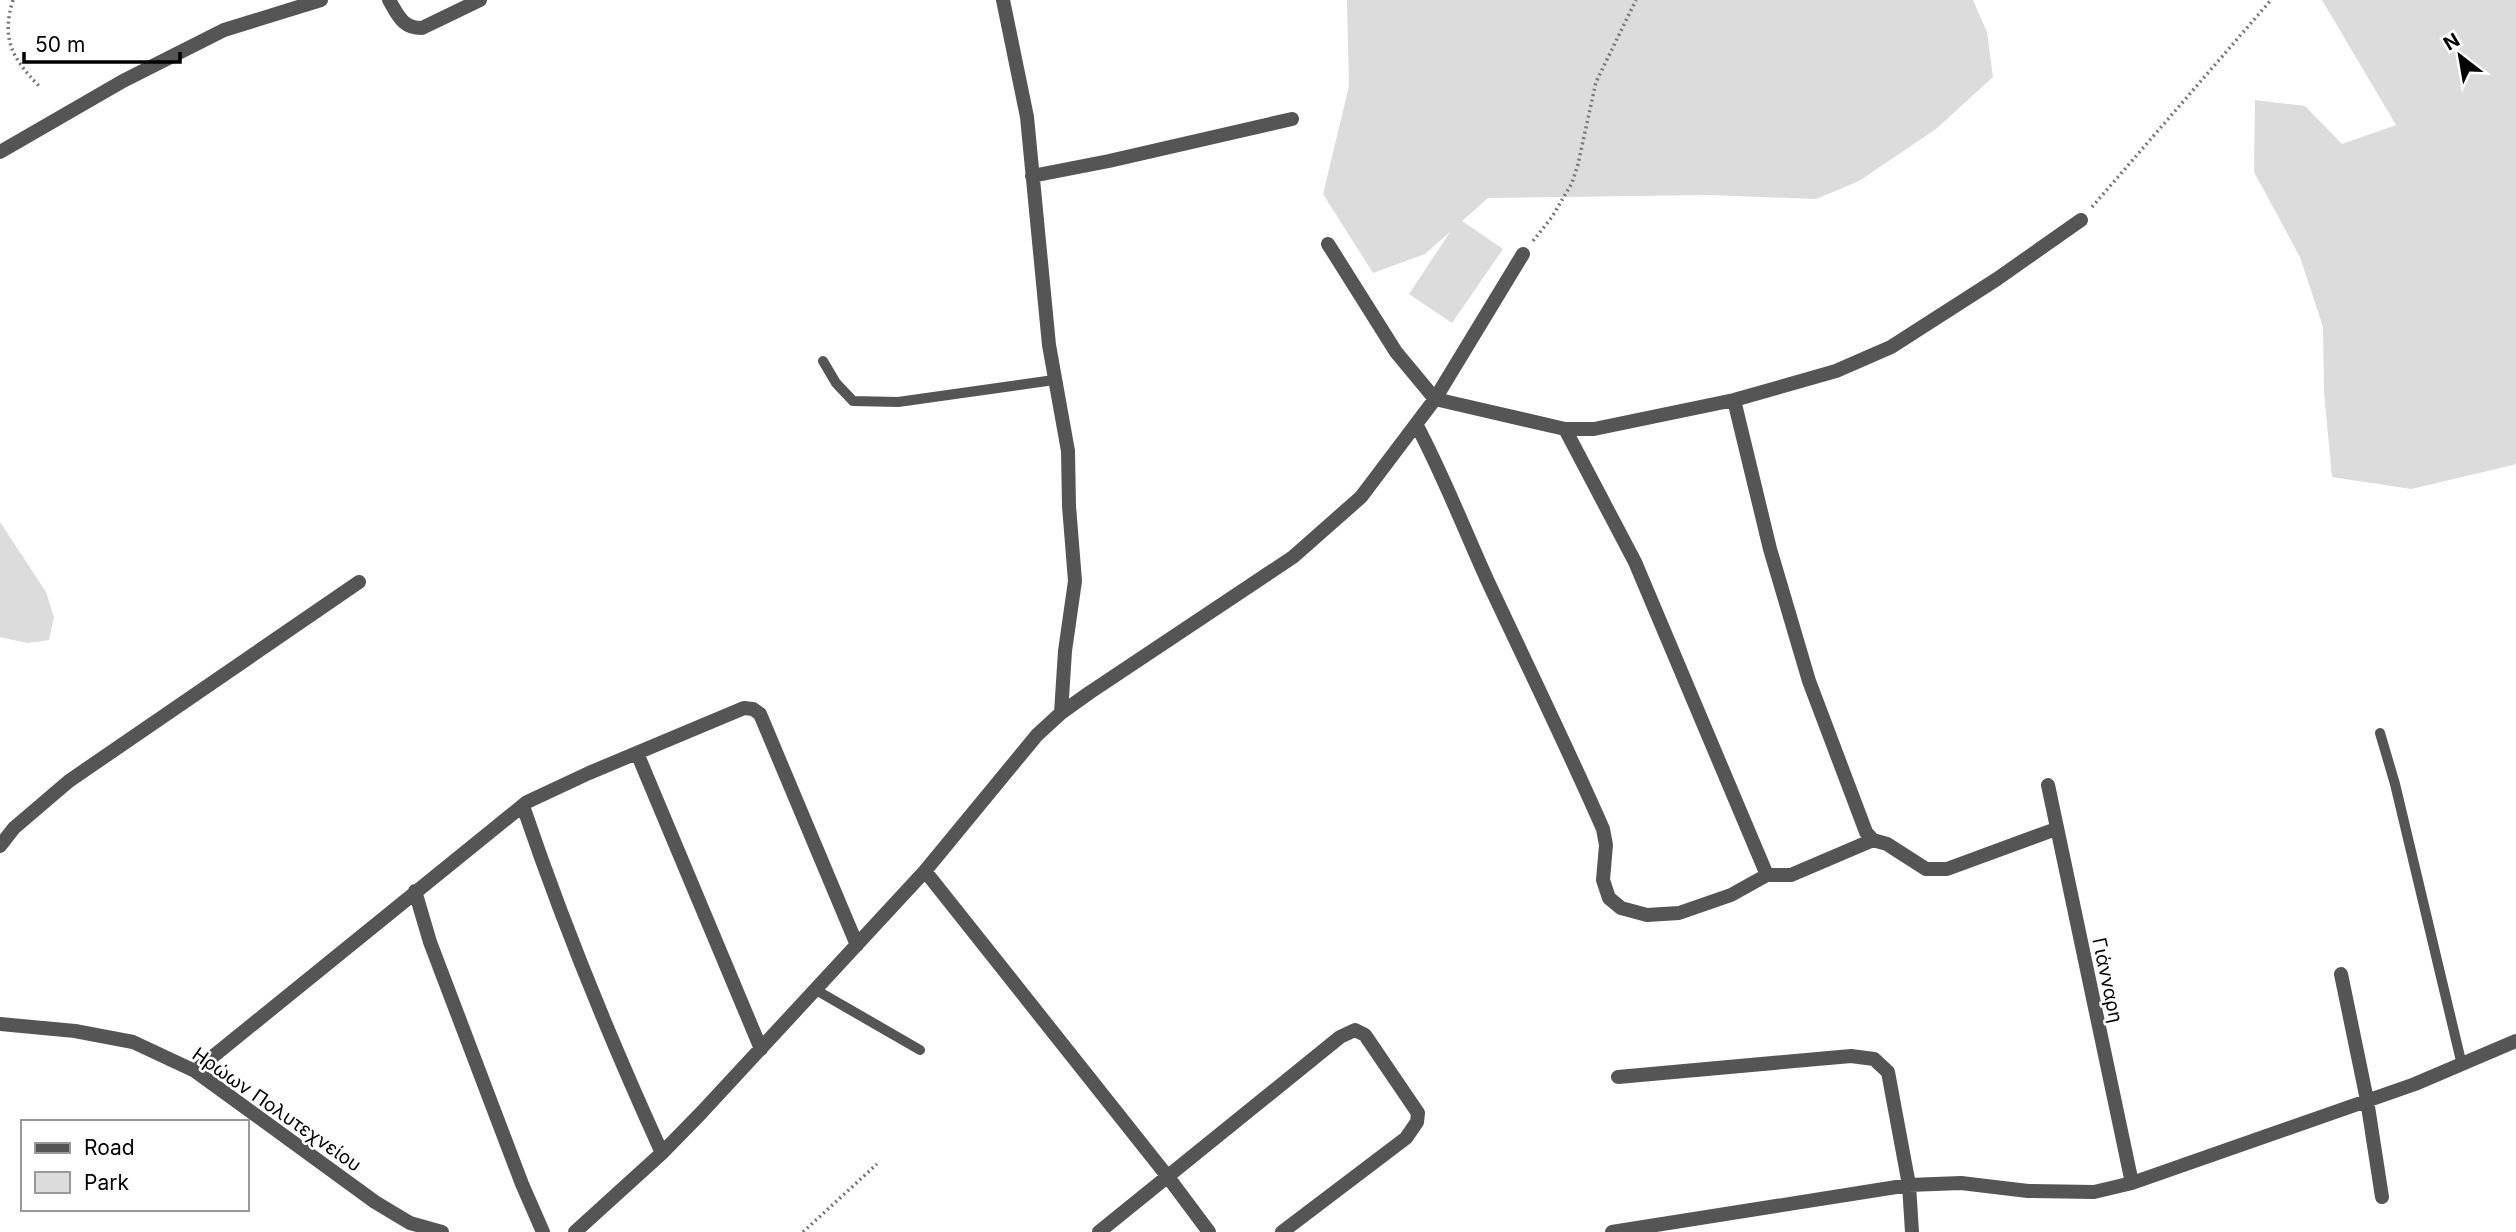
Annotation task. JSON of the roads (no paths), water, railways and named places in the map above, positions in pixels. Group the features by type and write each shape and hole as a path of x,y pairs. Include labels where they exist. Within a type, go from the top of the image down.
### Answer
{"street":[{"path":"0,152 172,55 224,30 321,0"},
{"path":"389,0 403,24 411,28 422,28 480,0"},
{"path":"1003,0 1027,117 1054,380 1069,451 1069,506 1075,581 1065,652 1061,713"},
{"path":"1032,176 1292,119"},
{"path":"1328,244 1396,352 1435,399 1564,429 1594,429 1734,400 1836,371 1891,346 1997,279 2081,220"},
{"path":"575,1232 662,1153 858,945 925,871 1037,735 1061,713 1293,557 1361,497 1435,399 1524,254"},
{"path":"1734,400 1770,548 1809,681 1866,832 1873,840 1887,844 1926,869 1934,870 1947,869 2056,829"},
{"path":"1416,424 1603,829 1606,845 1603,880 1609,898 1621,908 1647,915 1679,914 1731,895 1767,875 1791,875 1873,840"},
{"path":"1564,429 1635,562 1767,875"},
{"path":"0,846 14,828 69,781 359,582"},
{"path":"195,1071 523,806 589,773 744,708 753,709 760,714 858,945"},
{"path":"637,753 761,1049"},
{"name":"Γιάνναρη","path":"2048,785 2132,1183"},
{"path":"523,806 551,889 599,1011 662,1153"},
{"path":"925,871 1209,1232"},
{"path":"415,891 430,942 522,1184 544,1232"},
{"path":"2342,974 2367,1100 2382,1197"},
{"name":"Ηρώων Πολυτεχνείου","path":"0,1024 75,1031 133,1042 195,1071 375,1202 410,1223 442,1232"},
{"path":"1099,1232 1340,1037 1355,1030 1365,1035 1418,1113 1417,1122 1406,1138 1282,1232"},
{"path":"1612,1232 1909,1185 1961,1183 2028,1191 2094,1192 2132,1183 2367,1100 2462,1065 2516,1041"},
{"path":"1618,1077 1851,1056 1874,1059 1888,1072 1909,1185 1912,1232"}],"lane":[{"path":"823,361 836,383 853,401 898,402 1054,380"},
{"path":"2380,733 2395,784 2462,1065"},
{"path":"816,990 920,1050"}]}
